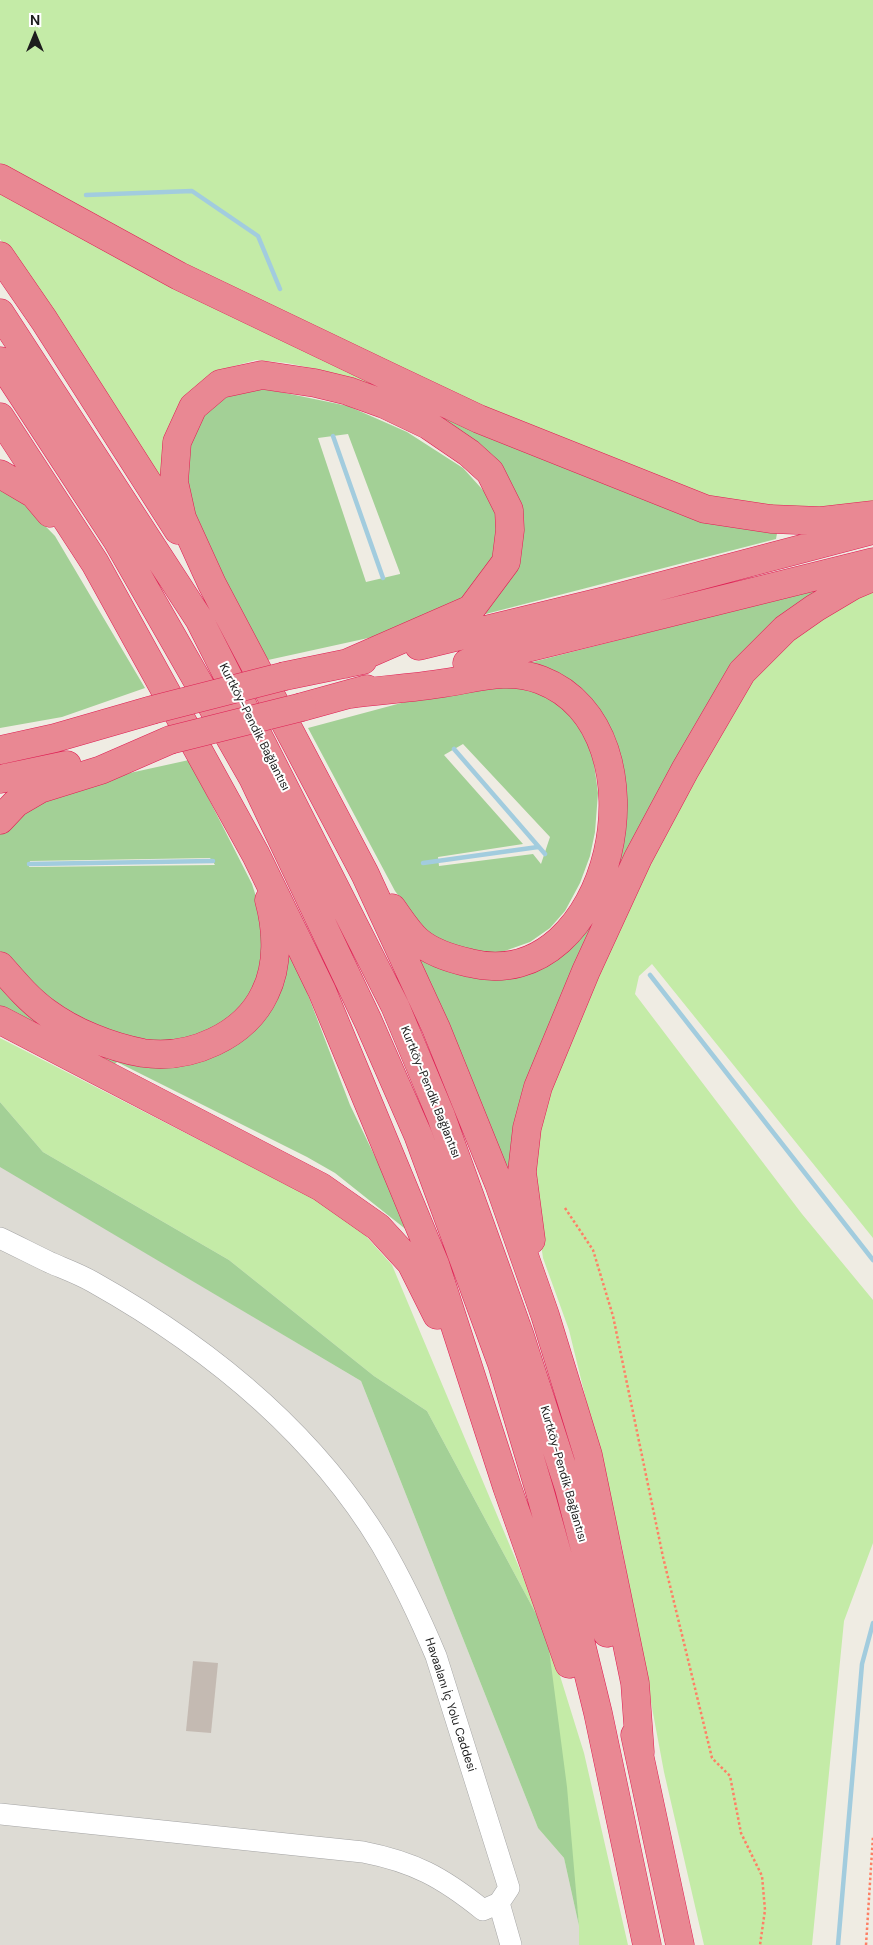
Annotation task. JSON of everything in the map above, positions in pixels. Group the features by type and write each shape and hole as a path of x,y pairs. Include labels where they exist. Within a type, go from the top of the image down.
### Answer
{"highway":[{"path":"0,178 179,276 479,419 705,509 779,520 821,521 873,516"},
{"path":"0,256 44,320 212,584"},
{"name":"Kurtköy-Pendik Bağlantısı","path":"0,314 200,619 396,1006 441,1116 520,1336 569,1488 640,1752 680,1945"},
{"name":"Kurtköy-Pendik Bağlantısı","path":"0,361 117,540 253,778 356,994 418,1135 502,1364 540,1492 594,1695 647,1945"},
{"path":"345,664 471,609 506,562 510,530 509,510 490,472 469,453 428,426 384,404 348,391 315,383 262,375 220,384 193,407 177,442 174,482 182,518 212,584 365,874 436,1028 499,1184 545,1315 588,1455 635,1683 640,1752"},
{"path":"0,417 95,563 256,855 322,991 431,1255 507,1487 558,1630 631,1870"},
{"path":"0,474 34,494 95,563"},
{"path":"0,750 55,738 152,710 284,676 345,664 604,600 873,530"},
{"path":"0,779 57,768 170,740 555,640 873,562"},
{"path":"545,1315 531,1240 522,1172 527,1128 538,1087 586,971 638,858 685,770 742,672 785,629 838,595 873,577"},
{"path":"350,694 444,683 486,674 511,673 539,679 560,689 593,722 610,768 614,791 610,842 602,871 591,898 576,925 554,945 535,958 513,965 487,967 451,958 432,950 418,940 365,874"},
{"path":"0,738 55,738"},
{"path":"0,820 16,803 40,789 101,770 170,740"},
{"path":"0,966 21,990 45,1012 76,1031 117,1046 145,1053 174,1053 198,1049 229,1035 250,1016 265,994 273,970 275,946 273,914 256,855"},
{"path":"0,1020 321,1187 378,1227 411,1263 481,1404"}],"lane":[{"name":"Havaalanı İç Yolu Caddesi","path":"0,1238 91,1280 160,1322 215,1361 283,1421 350,1498 380,1543 407,1591 424,1627 439,1666 497,1900 511,1945"},
{"path":"0,1814 371,1853 394,1858 446,1882 497,1900"}],"path":[{"path":"565,1208 593,1250 613,1316 663,1557 712,1758 730,1776 741,1833 762,1876 765,1910 760,1945"},
{"path":"866,1945 873,1836"}],"shaded area":[{"path":"0,1166 361,1381 538,1828 564,1858 579,1926 579,1945 0,1945"}],"green space":[{"path":"0,0 873,0 873,501 833,509 785,512 691,494 391,368 171,260 4,166 0,163"},
{"path":"0,184 390,386 386,391 320,370 287,363 256,360 231,367 213,376 162,486 0,239"},
{"path":"390,386 778,528 776,539 478,616 504,588 519,557 521,507"},
{"path":"266,389 348,406 407,432 463,468 491,499 498,524 496,547 491,567 466,602 391,633 268,660 215,567 182,484 186,449 201,417 227,396 245,391","holes":["348,434 400,574 366,582 318,438"]},
{"path":"0,487 14,494 55,536 145,688 62,717 0,728"},
{"path":"822,588 773,624 536,1068 513,1203 408,940 460,974 488,979 516,975 545,965 580,940 603,901 619,858 627,798 616,740 585,693 554,673 521,665"},
{"path":"873,588 873,1238 652,964 639,976 635,994 802,1214 873,1300 873,1543 844,1621 812,1945 704,1945 664,1772 622,1547 569,1330 543,1258 532,1184 535,1135 549,1085 651,854 748,682 784,641"},
{"path":"472,684 535,688 568,710 592,749 598,793 595,832 590,856 580,883 565,911 550,928 530,942 499,953 466,951 427,933 395,891 308,728","holes":["463,744 550,837 541,864 533,854 439,866 438,857 523,844 444,755"]},
{"path":"189,760 252,884 267,931 266,955 247,1003 229,1023 168,1045 115,1034 45,1000 7,962 0,951 0,833 20,810 107,778","holes":["210,858 215,865 29,867 30,861"]},
{"path":"287,940 350,1105 413,1235 335,1173 307,1157 0,1006 0,979 44,1020 209,1056"},
{"path":"0,1038 326,1205 364,1234 392,1265 547,1634 427,1411 374,1376 229,1260 43,1152 0,1102"},
{"path":"0,1102 43,1152 229,1260 374,1376 427,1411 547,1634 567,1787 579,1926 564,1858 538,1828 361,1381 0,1167"},
{"path":"547,1634 584,1753 628,1945 579,1945 579,1926"}],"building":[{"path":"193,1661 218,1663 211,1733 186,1731"}],"waterway":[{"path":"86,195 192,191 258,236 280,289"},
{"path":"333,436 383,578"},
{"path":"454,749 545,854"},
{"path":"423,863 538,847"},
{"path":"29,864 213,861"},
{"path":"650,975 873,1260"},
{"path":"838,1945 862,1664 873,1623"}]}
